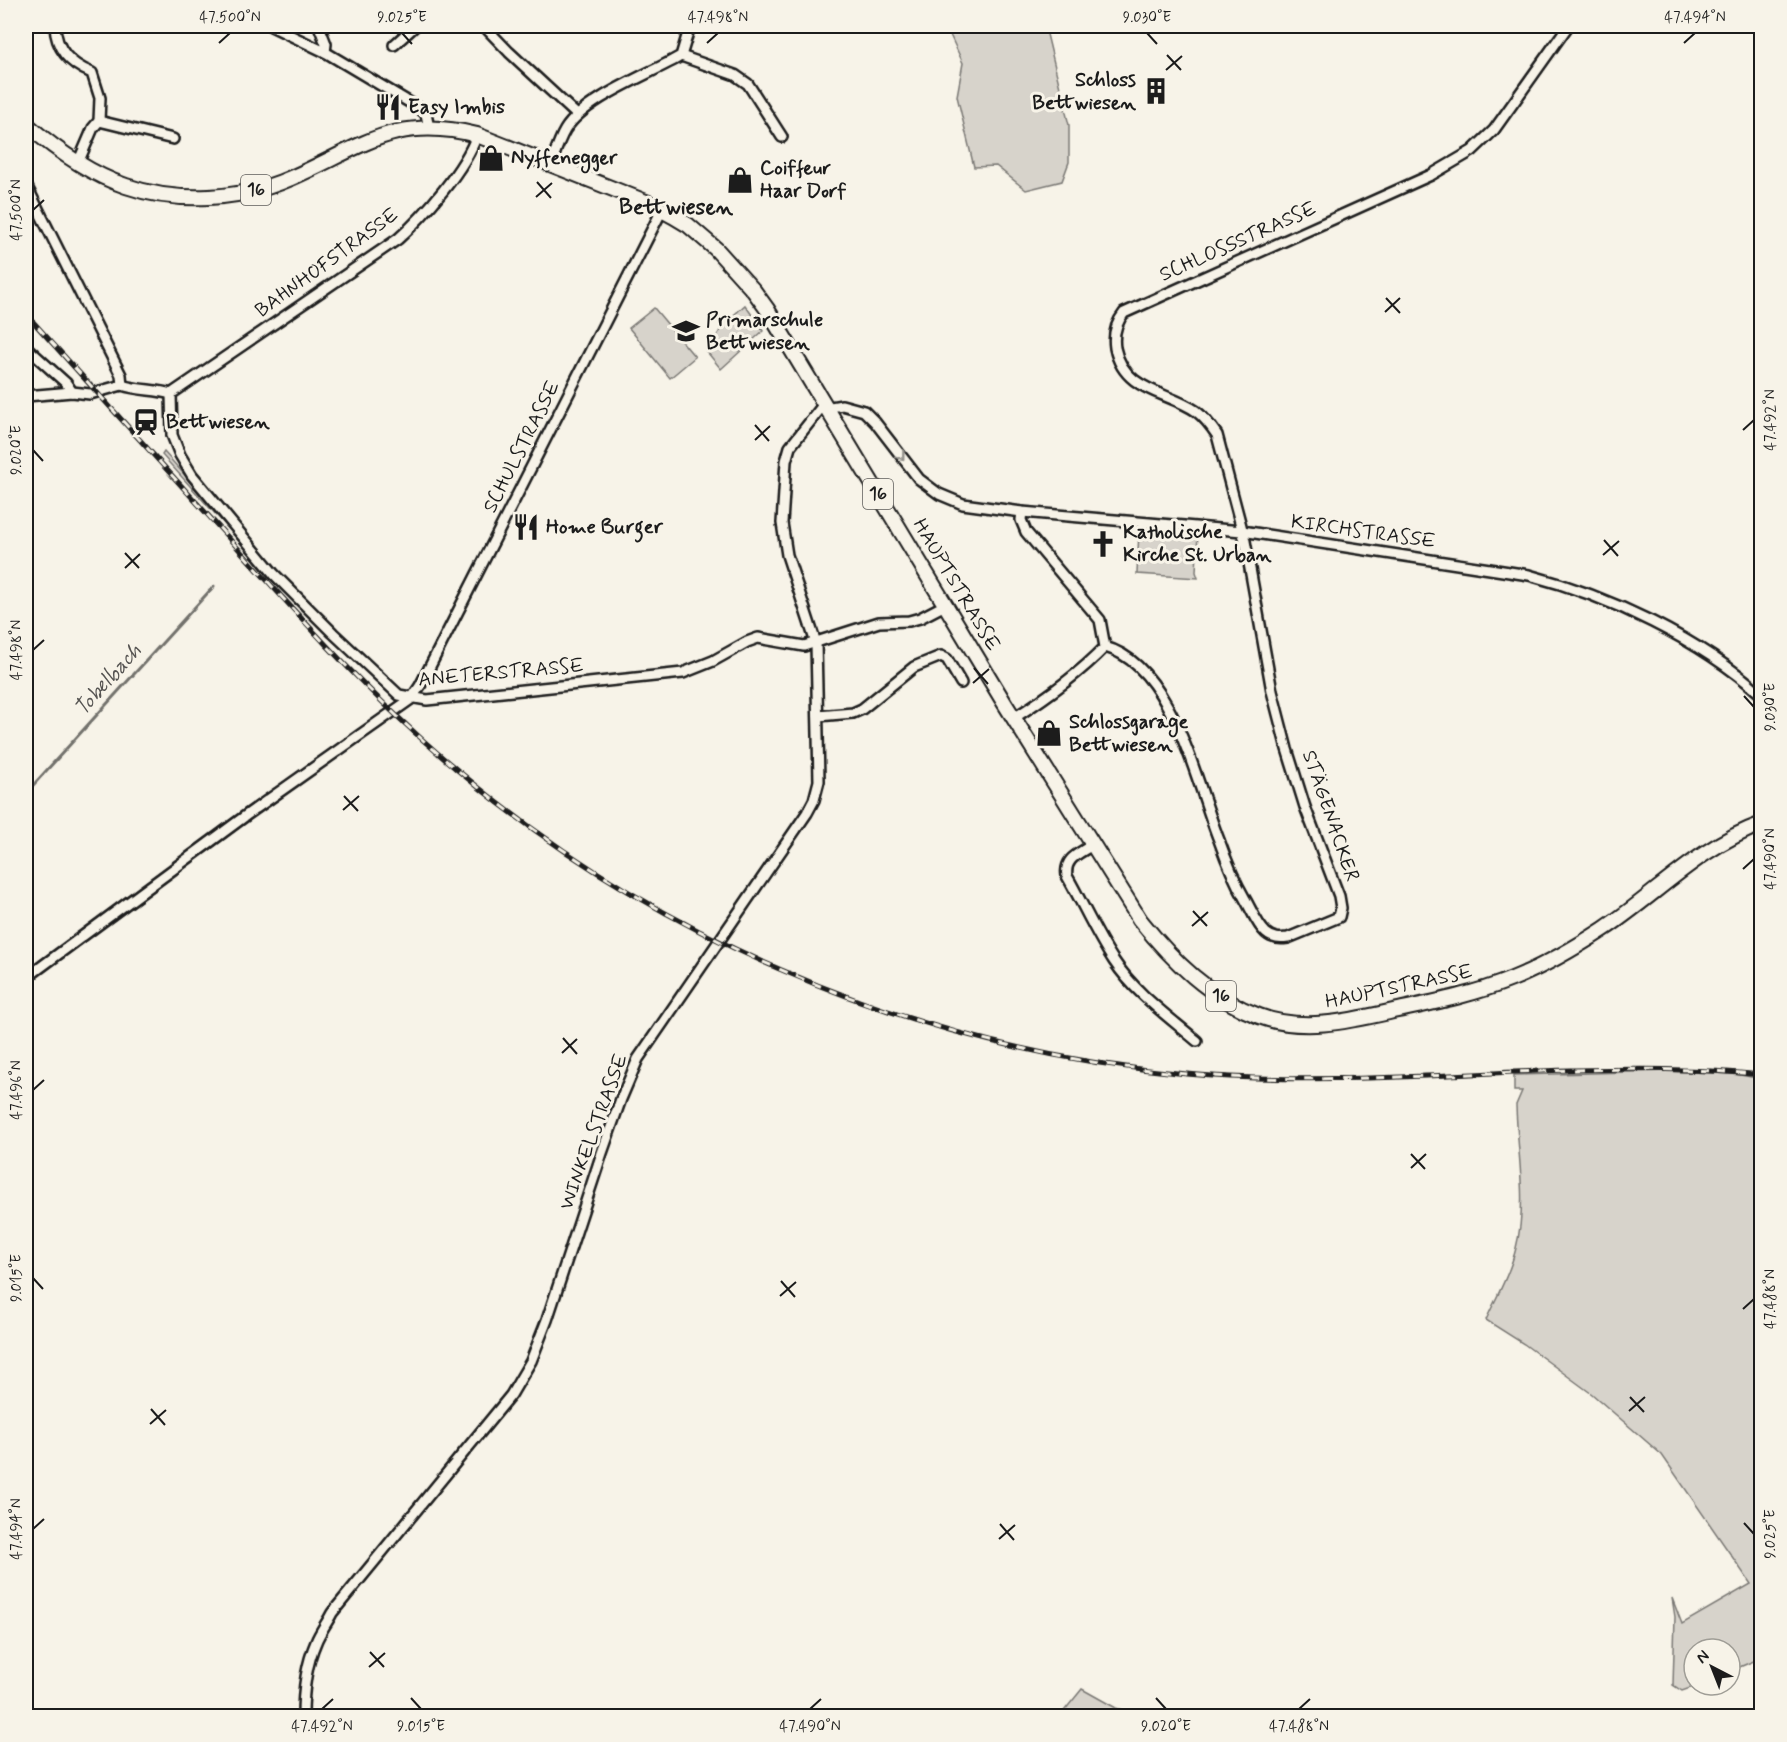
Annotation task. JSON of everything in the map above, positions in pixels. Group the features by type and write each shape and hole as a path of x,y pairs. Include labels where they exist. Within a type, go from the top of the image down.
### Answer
{"main road":[{"name":"HAUPTSTRASSE","path":"26,124 78,163 115,182 142,191 176,196 229,195 258,189 290,179 385,134 429,128 459,130 477,135 662,210 688,225 707,240 754,291 1140,920 1178,963 1205,985 1247,1011 1273,1020 1301,1024 1358,1018 1459,996 1513,978 1586,941 1630,911 1715,846 1761,824"}],"street":[{"path":"54,26 55,38 64,54 70,61 92,73 100,98 99,121 93,128 78,163"},
{"path":"271,26 325,52 419,108 426,114 429,128"},
{"path":"319,26 326,44 325,52"},
{"path":"394,45 415,26"},
{"path":"484,26 508,52 577,115"},
{"path":"550,164 564,131 577,115 618,89 681,56 690,26"},
{"name":"SCHLOSSSTRASSE","path":"1242,531 1217,435 1207,421 1194,410 1157,394 1125,371 1115,345 1117,322 1124,313 1431,175 1472,151 1494,130 1568,26"},
{"path":"681,56 735,75 748,84 782,137"},
{"path":"99,121 173,139"},
{"name":"BAHNHOFSTRASSE","path":"171,394 398,239 440,193 469,151 477,135"},
{"path":"26,184 121,375 122,385"},
{"name":"SCHULSTRASSE","path":"411,699 435,657 662,210"},
{"path":"26,347 66,383 72,392"},
{"path":"26,396 72,392 98,393 122,385 135,390 171,394 172,435 192,475 227,515 256,554 297,598 399,695 411,699"},
{"name":"KIRCHSTRASSE","path":"826,408 842,405 864,411 919,479 939,494 963,504 1022,512 1242,531 1322,545 1529,574 1618,606 1682,638 1744,679 1761,695"},
{"name":"WINKELSTRASSE","path":"303,1716 303,1697 309,1666 316,1642 332,1613 511,1395 531,1361 547,1320 613,1120 638,1059 814,800 819,781 816,643 787,555 782,523 786,461 790,447 813,416 820,409 826,408"},
{"path":"1014,718 1053,693 1105,647 1100,620 1026,532 1021,520 1022,512"},
{"name":"STÄGENACKER","path":"1105,647 1132,659 1162,696 1179,730 1218,840 1237,884 1266,933 1280,939 1288,938 1339,917 1341,908 1339,896 1305,807 1272,691 1242,531"},
{"name":"ANETERSTRASSE","path":"26,978 248,814 411,699 427,700 683,673 713,661 758,638 804,646 872,623 921,618 945,605"},
{"path":"818,716 862,709 914,668 941,656 947,659 961,683"},
{"path":"1092,845 1073,857 1066,868 1067,876 1100,939 1130,981 1197,1041"}],"shaded area":[{"path":"946,26 1045,26 1069,125 1069,162 1062,181 1026,190 996,166 974,167 957,96 963,63"},
{"path":"1758,26 1762,26 1761,107 1759,106"},
{"path":"745,305 763,331 721,369 707,352 724,324"},
{"path":"654,308 695,357 670,378 629,328"},
{"path":"164,452 230,525 227,527 162,455"},
{"path":"1143,527 1198,533 1196,572 1198,578 1137,574 1139,530"},
{"path":"1669,1071 1735,1074 1762,1079 1761,1658 1742,1666 1742,1637 1682,1637 1682,1691 1673,1685 1675,1617 1672,1598 1682,1624 1751,1584 1662,1455 1592,1394 1524,1344 1486,1320 1510,1266 1519,1230 1522,1194 1516,1105 1522,1091 1514,1091 1514,1075"},
{"path":"1082,1689 1116,1708 1141,1716 1060,1716"}],"waterway":[{"name":"Tobelbach","path":"26,793 214,586"}],"railway":[{"path":"26,314 304,621 351,671 424,741 506,809 592,869 684,923 779,969 878,1007 979,1038 1082,1060 1187,1074 1331,1079 1642,1069 1762,1075"}],"place":[{"name":"Schloss Bettwiesen","path":"1156,91"},
{"name":"Easy Imbis","path":"388,107"},
{"name":"Nyffenegger","path":"491,158"},
{"name":"Coiffeur Haar Dorf","path":"740,180"},
{"name":"Primarschule Bettwiesen","path":"686,331"},
{"name":"Bettwiesen","path":"146,422"},
{"name":"Home Burger","path":"526,527"},
{"name":"Katholische Kirche St. Urban","path":"1103,544"},
{"name":"Schlossgarage Bettwiesen","path":"1049,733"}],"district":[{"name":"Bettwiesen","path":"676,208"}]}
